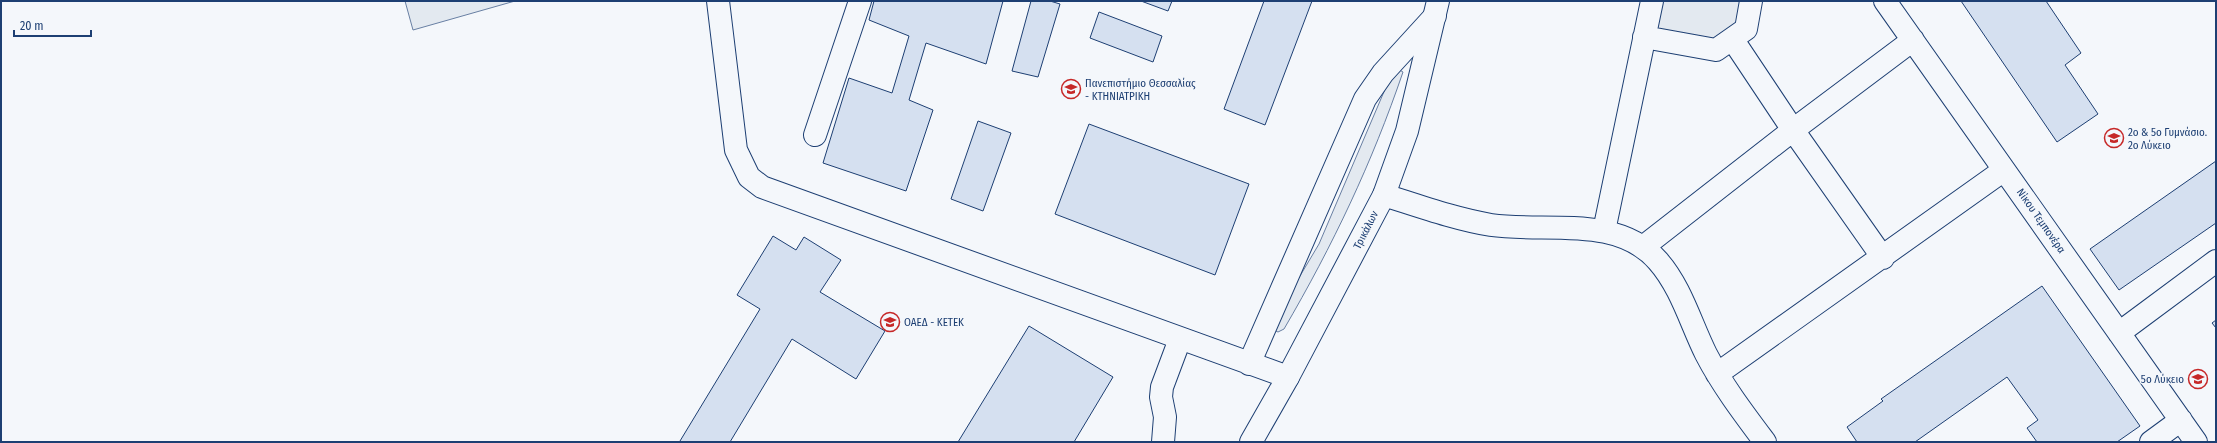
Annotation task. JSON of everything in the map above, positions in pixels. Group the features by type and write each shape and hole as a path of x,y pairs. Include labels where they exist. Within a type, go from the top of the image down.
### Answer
{"street":[{"path":"718,1 736,150 749,177 762,187 1288,377"},
{"path":"815,134 860,1"},
{"path":"1604,232 1652,1"},
{"path":"1644,37 1716,50 1733,40 1746,29 1751,1"},
{"name":"Νίκου Τεμπονέρα","path":"1886,1 2196,442"},
{"path":"1250,364 1365,99 1383,72 1437,9"},
{"name":"Τρικάλων","path":"1251,442 1288,377 1384,195 1407,130 1437,9"},
{"path":"1733,40 1792,130 1883,258"},
{"path":"1643,247 1792,130 1913,40"},
{"path":"1717,374 1883,258 2004,170"},
{"path":"1384,195 1456,218 1492,225 1586,229 1618,235 1643,247 1657,259 1668,274 1717,374 1765,442"},
{"path":"2119,332 2216,261"},
{"path":"1163,442 1165,417 1161,397 1162,387 1180,339"},
{"path":"2151,442 2181,420"}],"shaded area":[{"path":"405,1 515,1 413,30"},
{"path":"1653,1 1747,1 1741,27 1717,45 1646,32"},
{"path":"1398,69 1403,72 1391,106 1365,171 1335,235 1284,329 1278,332 1269,328 1319,244 1386,87"}],"building":[{"path":"874,1 1003,1 986,64 926,43 909,100 933,110 906,191 823,163 849,78 892,93 909,36 869,20"},
{"path":"1031,1 1050,1 1060,4 1038,77 1012,71"},
{"path":"1141,1 1172,1 1168,11"},
{"path":"1264,1 1312,1 1265,125 1224,109"},
{"path":"1961,1 2046,1 2081,53 2065,65 2098,114 2057,142"},
{"path":"1099,12 1162,36 1153,62 1090,38"},
{"path":"978,121 1011,133 983,211 951,199"},
{"path":"1089,124 1249,184 1215,275 1055,214"},
{"path":"2216,161 2216,223 2119,290 2090,249"},
{"path":"773,236 796,250 804,237 841,260 820,292 885,331 856,379 792,339 730,442 681,442 680,441 760,309 737,295"},
{"path":"2042,286 2140,426 2117,442 2037,442 2027,428 2038,420 2007,377 1915,442 1857,442 1847,427 1883,401 1881,399"},
{"path":"2216,320 2216,328 2212,323"},
{"path":"1029,326 1113,377 1074,442 958,442"}],"place":[{"name":"Πανεπιστήμιο Θεσσαλίας - ΚΤΗΝΙΑΤΡΙΚΗ","path":"1071,89"},
{"name":"2ο & 5ο Γυμνάσιο. 2ο Λύκειο","path":"2114,138"},
{"name":"ΟΑΕΔ - ΚΕΤΕΚ","path":"890,322"},
{"name":"5ο Λύκειο","path":"2198,379"}]}
